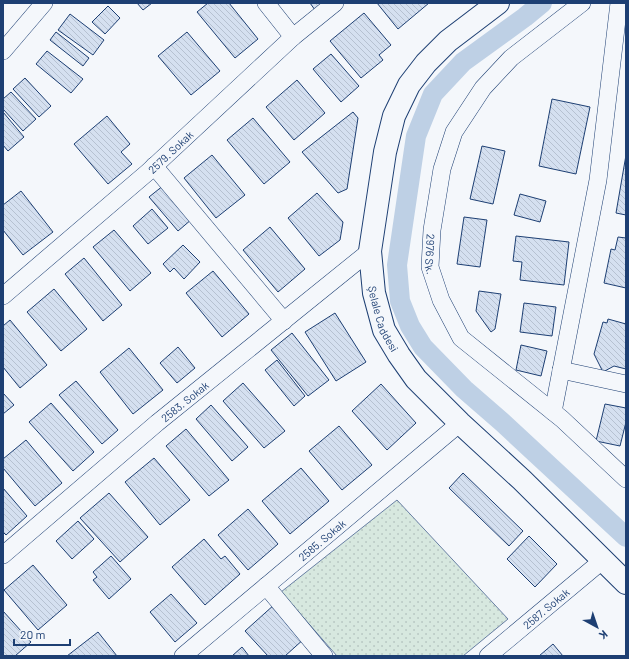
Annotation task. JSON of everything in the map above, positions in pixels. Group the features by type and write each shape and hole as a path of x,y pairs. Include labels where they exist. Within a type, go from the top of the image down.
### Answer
{"street":[{"path":"5,47 44,3"},
{"path":"266,3 293,37"},
{"name":"2579. Sokak","path":"3,296 154,166 293,37 335,3"},
{"name":"Şelale Caddesi","path":"498,3 448,41 426,63 410,85 394,116 386,152 370,251 374,294 384,330 416,379 460,423 522,480 626,583"},
{"name":"2976 Sk.","path":"582,3 511,58 483,88 454,132 442,169 432,230 430,267 441,300 461,338 553,412 626,480"},
{"path":"553,412 598,180 619,3"},
{"path":"154,166 284,321"},
{"name":"2583. Sokak","path":"3,555 157,423 370,251"},
{"path":"561,370 626,384"},
{"name":"2585. Sokak","path":"183,656 460,423"},
{"name":"2587. Sokak","path":"488,656 603,560"},
{"path":"266,586 324,656"}],"shaded area":[{"path":"397,500 508,619 463,656 337,656 281,592"}],"building":[{"path":"137,3 152,3 143,10"},
{"path":"208,3 229,3 258,39 235,58 197,12"},
{"path":"310,3 324,3 315,10"},
{"path":"377,3 429,3 398,29"},
{"path":"108,6 120,18 105,34 92,22"},
{"path":"364,13 391,45 379,55 383,60 361,78 330,41"},
{"path":"70,14 104,40 93,55 58,30"},
{"path":"56,32 89,58 83,66 50,40"},
{"path":"187,32 220,71 191,95 158,56"},
{"path":"47,51 83,79 71,93 36,64"},
{"path":"331,54 359,86 341,102 313,69"},
{"path":"25,78 51,106 39,117 13,89"},
{"path":"297,80 325,113 294,140 266,107"},
{"path":"11,92 36,119 23,131 3,109 3,99"},
{"path":"552,99 590,107 576,174 539,166"},
{"path":"3,112 24,137 8,151 3,145"},
{"path":"353,112 358,118 347,189 338,193 302,152"},
{"path":"107,116 130,144 121,152 132,164 108,184 74,144"},
{"path":"253,118 290,162 264,184 227,140"},
{"path":"482,146 505,151 493,204 470,199"},
{"path":"212,155 245,195 216,218 184,178"},
{"path":"626,155 626,215 616,213"},
{"path":"164,185 192,219 178,231 149,197"},
{"path":"21,191 53,232 23,255 3,230 3,205"},
{"path":"317,193 343,222 340,240 319,256 288,218"},
{"path":"520,194 546,201 540,222 514,215"},
{"path":"152,209 168,228 148,244 133,226"},
{"path":"464,217 487,220 480,267 457,264"},
{"path":"270,227 305,269 278,292 243,250"},
{"path":"114,230 151,273 130,291 93,247"},
{"path":"516,236 569,242 564,285 520,280 522,262 513,261"},
{"path":"618,237 626,238 626,288 604,283 611,249 615,250"},
{"path":"183,245 200,262 184,279 174,268 170,272 163,264"},
{"path":"84,258 122,305 103,321 65,274"},
{"path":"213,271 249,314 222,337 186,293"},
{"path":"54,289 87,329 61,351 27,312"},
{"path":"479,291 501,294 495,329 491,332 476,311"},
{"path":"524,303 556,307 552,336 520,332"},
{"path":"335,313 366,362 336,381 305,332"},
{"path":"608,319 626,324 626,369 614,366 603,372 594,354 603,322 607,323"},
{"path":"10,320 47,365 20,388 3,367 3,326"},
{"path":"292,333 329,380 308,396 271,350"},
{"path":"521,345 547,351 541,376 516,370"},
{"path":"178,347 195,368 177,383 160,363"},
{"path":"129,348 163,390 133,414 100,372"},
{"path":"277,360 305,396 294,406 265,370"},
{"path":"76,381 118,430 102,444 59,395"},
{"path":"243,383 285,431 264,448 223,401"},
{"path":"381,384 416,423 387,450 352,411"},
{"path":"3,393 14,405 3,414"},
{"path":"51,403 94,452 73,471 29,422"},
{"path":"605,404 626,408 626,422 620,446 596,441"},
{"path":"211,405 248,447 232,461 196,419"},
{"path":"339,426 372,465 342,490 309,451"},
{"path":"186,429 229,480 209,496 166,446"},
{"path":"26,440 62,483 35,506 3,468 3,459"},
{"path":"154,458 190,500 160,525 125,482"},
{"path":"301,468 329,501 290,534 262,501"},
{"path":"463,473 523,531 509,546 449,488"},
{"path":"3,488 27,516 6,535 3,532"},
{"path":"109,493 148,537 120,562 80,518"},
{"path":"248,509 278,544 248,570 218,535"},
{"path":"78,521 94,539 72,559 56,541"},
{"path":"529,536 557,564 535,587 507,559"},
{"path":"204,539 221,559 225,556 240,574 205,605 172,567"},
{"path":"111,556 131,579 109,599 93,580 97,577 93,572"},
{"path":"33,565 67,605 38,630 4,590"},
{"path":"171,594 197,623 175,642 150,612"},
{"path":"275,604 305,638 285,656 268,656 245,631"},
{"path":"3,611 31,642 15,656 3,656"},
{"path":"98,632 117,656 67,656"},
{"path":"553,644 563,656 539,656"},
{"path":"242,647 249,656 232,656"}],"waterway":[{"path":"542,3 463,62 433,94 416,136 397,265 400,301 410,326 423,347 464,389 502,422 626,537"}]}
